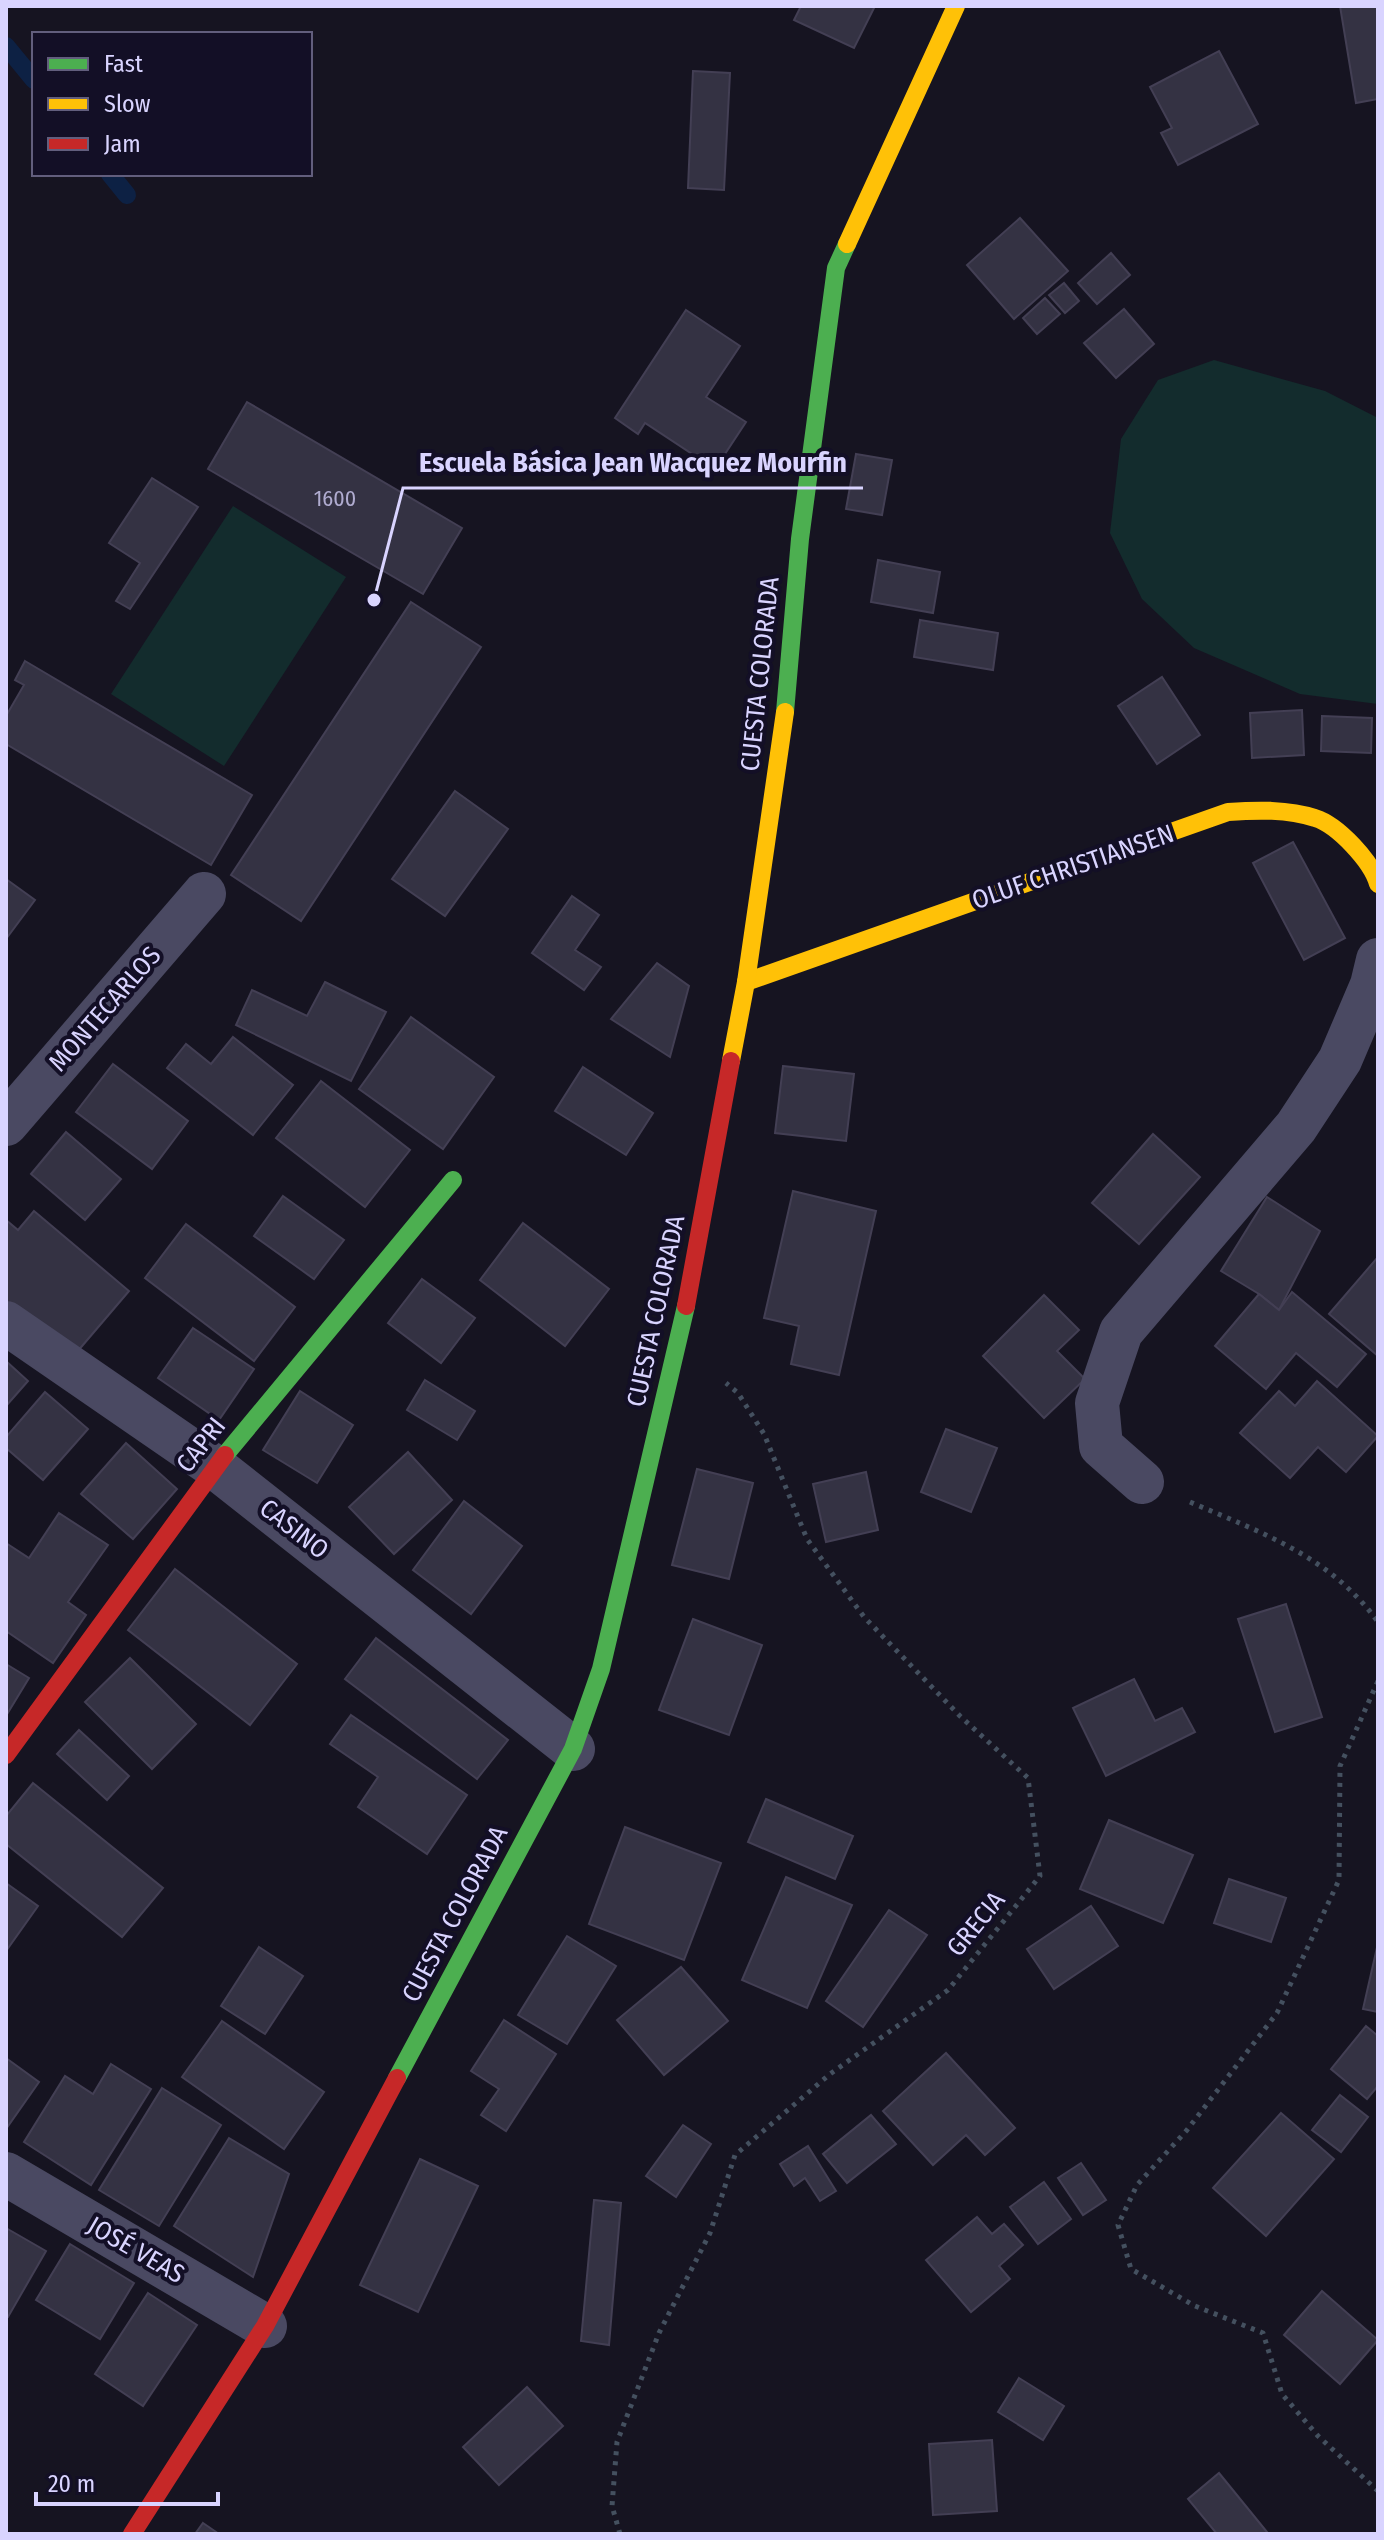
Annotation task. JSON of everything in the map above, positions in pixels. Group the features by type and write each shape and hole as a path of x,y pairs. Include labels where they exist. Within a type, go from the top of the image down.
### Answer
{"street":[{"name":"CUESTA COLORADA","path":"132,2534 265,2326 573,1749 601,1669 679,1342 746,982 785,715 800,539 836,268 956,6"},
{"name":"OLUF CHRISTIANSEN","path":"746,982 1228,812 1261,810 1317,818 1350,842 1374,869 1378,884"},
{"name":"MONTECARLOS","path":"6,1124 204,894"},
{"path":"1142,1482 1101,1446 1097,1403 1121,1332 1296,1127 1340,1060 1372,985 1378,960"},
{"name":"CAPRI","path":"6,1755 215,1467 453,1180"},
{"name":"CASINO","path":"6,1323 215,1467 573,1749"},
{"name":"JOSÉ VEAS","path":"6,2174 265,2326"}],"path":[{"name":"GRECIA","path":"620,2534 612,2506 617,2442 659,2333 710,2233 735,2155 830,2074 948,1990 1040,1876 1028,1778 960,1716 864,1617 807,1539 764,1434 738,1393 679,1342"},
{"path":"1142,1482 1269,1536 1320,1563 1363,1601 1378,1622"},
{"path":"1378,1681 1340,1766 1339,1880 1277,2013 1187,2130 1137,2185 1118,2225 1131,2269 1195,2306 1263,2333 1282,2394 1318,2436 1378,2491"}],"green space":[{"path":"1214,360 1325,391 1378,418 1378,704 1300,694 1194,648 1142,599 1110,533 1121,439 1158,380"},
{"path":"233,506 346,577 224,766 111,694"}],"building":[{"path":"801,6 875,6 854,48 794,20"},
{"path":"1340,6 1378,6 1378,99 1356,103"},
{"path":"1219,51 1258,124 1178,165 1161,133 1172,128 1150,87"},
{"path":"693,71 730,73 724,190 688,188"},
{"path":"1020,218 1068,271 1014,319 967,265"},
{"path":"1111,253 1130,275 1097,304 1078,283"},
{"path":"1064,283 1079,301 1065,313 1049,295"},
{"path":"1045,298 1060,314 1037,334 1023,318"},
{"path":"1124,309 1154,344 1116,378 1084,343"},
{"path":"686,310 740,346 706,397 746,422 715,469 645,423 638,434 615,418"},
{"path":"247,402 462,528 423,594 208,469"},
{"path":"856,454 892,460 882,515 846,509"},
{"path":"152,478 198,507 130,609 116,601 140,563 109,543"},
{"path":"878,560 940,572 933,613 871,602"},
{"path":"411,602 481,647 301,921 231,875"},
{"path":"920,620 998,633 993,670 914,657"},
{"path":"25,661 252,795 211,865 6,744 6,716 24,685 15,680"},
{"path":"1162,677 1200,735 1157,764 1118,706"},
{"path":"1302,710 1304,755 1252,758 1250,713"},
{"path":"1322,716 1372,718 1371,753 1321,751"},
{"path":"455,791 508,829 445,916 392,879"},
{"path":"1293,842 1345,938 1304,960 1253,863"},
{"path":"6,879 35,900 6,939"},
{"path":"572,896 599,915 575,950 601,967 584,990 532,953"},
{"path":"657,963 689,986 670,1057 611,1019"},
{"path":"325,982 386,1012 351,1081 236,1025 252,990 307,1016"},
{"path":"411,1017 494,1077 443,1149 359,1089"},
{"path":"233,1037 293,1085 253,1135 167,1068 186,1044 211,1064"},
{"path":"113,1064 188,1121 152,1169 76,1112"},
{"path":"783,1066 854,1074 846,1141 775,1133"},
{"path":"583,1067 653,1113 626,1155 555,1111"},
{"path":"321,1081 410,1150 365,1207 276,1138"},
{"path":"66,1132 121,1179 85,1220 31,1174"},
{"path":"1153,1134 1200,1177 1139,1244 1092,1203"},
{"path":"793,1191 876,1211 839,1375 791,1364 799,1326 764,1318"},
{"path":"283,1196 344,1240 314,1279 254,1236"},
{"path":"1267,1197 1320,1231 1279,1310 1221,1271"},
{"path":"34,1211 129,1291 71,1359 6,1304 6,1220 18,1230"},
{"path":"523,1223 609,1289 565,1346 480,1280"},
{"path":"186,1224 295,1307 254,1361 145,1278"},
{"path":"1378,1257 1378,1356 1329,1314"},
{"path":"422,1279 475,1318 441,1363 388,1323"},
{"path":"1292,1292 1366,1354 1337,1387 1296,1353 1266,1389 1215,1346 1259,1294 1279,1310"},
{"path":"1044,1295 1079,1330 1057,1351 1085,1379 1044,1418 983,1356"},
{"path":"193,1328 254,1369 219,1420 158,1378"},
{"path":"6,1361 28,1381 6,1406"},
{"path":"425,1380 475,1411 457,1440 407,1410"},
{"path":"1317,1381 1378,1436 1346,1472 1318,1447 1290,1478 1240,1433 1279,1391 1295,1406"},
{"path":"300,1391 353,1425 317,1483 263,1450"},
{"path":"45,1392 88,1429 43,1480 6,1448 6,1437"},
{"path":"946,1429 997,1448 971,1512 921,1492"},
{"path":"126,1443 177,1489 133,1539 81,1494"},
{"path":"408,1452 452,1500 394,1554 349,1507"},
{"path":"697,1469 753,1483 729,1579 672,1565"},
{"path":"866,1472 878,1530 826,1542 813,1484"},
{"path":"464,1501 522,1546 471,1614 413,1570"},
{"path":"59,1513 108,1545 68,1602 86,1615 53,1663 6,1631 6,1543 29,1558"},
{"path":"175,1569 297,1664 250,1725 128,1630"},
{"path":"1286,1604 1322,1717 1275,1732 1238,1619"},
{"path":"693,1619 762,1645 729,1735 659,1710"},
{"path":"376,1638 508,1740 477,1779 345,1679"},
{"path":"130,1658 196,1724 152,1769 85,1702"},
{"path":"6,1664 29,1678 6,1716"},
{"path":"1134,1679 1155,1721 1182,1708 1195,1732 1106,1776 1073,1708"},
{"path":"351,1715 467,1795 427,1854 358,1807 378,1777 330,1744"},
{"path":"79,1730 129,1776 107,1800 57,1754"},
{"path":"33,1783 163,1888 122,1937 6,1844 6,1816"},
{"path":"766,1799 853,1836 835,1879 748,1842"},
{"path":"1109,1820 1193,1855 1163,1923 1080,1889"},
{"path":"625,1827 721,1863 684,1960 589,1924"},
{"path":"786,1877 852,1905 807,2008 742,1980"},
{"path":"1229,1879 1286,1898 1271,1942 1214,1923"},
{"path":"6,1883 38,1906 6,1951"},
{"path":"1091,1906 1118,1946 1054,1989 1027,1949"},
{"path":"889,1910 927,1935 863,2027 826,2001"},
{"path":"567,1936 616,1966 567,2044 518,2015"},
{"path":"1378,1943 1378,2012 1363,2009"},
{"path":"259,1947 303,1976 265,2034 221,2006"},
{"path":"681,1967 728,2021 664,2075 617,2020"},
{"path":"504,2020 556,2054 506,2131 481,2115 499,2089 471,2071"},
{"path":"222,2021 324,2092 284,2149 182,2077"},
{"path":"1366,2026 1378,2036 1378,2086 1367,2099 1331,2069"},
{"path":"946,2053 1015,2128 985,2155 966,2135 933,2165 883,2111"},
{"path":"6,2058 39,2082 6,2129"},
{"path":"111,2064 151,2089 91,2185 24,2142 65,2076 93,2094"},
{"path":"162,2088 221,2125 159,2226 99,2190"},
{"path":"1340,2095 1368,2117 1341,2152 1312,2130"},
{"path":"1281,2113 1334,2159 1266,2236 1213,2188"},
{"path":"871,2115 896,2144 847,2183 823,2154"},
{"path":"683,2125 711,2144 676,2197 646,2176"},
{"path":"229,2138 289,2174 253,2277 174,2226"},
{"path":"808,2146 836,2191 820,2201 805,2178 794,2186 780,2164"},
{"path":"420,2159 478,2186 418,2312 360,2285"},
{"path":"1081,2163 1106,2200 1083,2215 1058,2178"},
{"path":"1044,2182 1071,2219 1038,2244 1010,2207"},
{"path":"594,2200 621,2203 609,2345 581,2341"},
{"path":"977,2217 992,2234 1004,2224 1023,2245 999,2266 1010,2279 971,2312 926,2260"},
{"path":"6,2228 46,2251 8,2317 6,2316"},
{"path":"70,2244 134,2283 100,2339 36,2300"},
{"path":"1322,2291 1378,2340 1340,2384 1284,2335"},
{"path":"148,2293 197,2325 143,2406 95,2374"},
{"path":"1019,2378 1064,2406 1043,2440 998,2412"},
{"path":"527,2387 563,2426 499,2485 463,2447"},
{"path":"992,2440 997,2511 933,2515 929,2444"},
{"path":"1219,2473 1267,2532 1265,2534 1217,2534 1188,2499"},
{"path":"203,2523 219,2534 195,2534"}],"waterway":[{"path":"6,46 32,78"},
{"path":"112,176 127,195"}],"traffic: fast":[{"path":"785,712 800,539 836,268 847,244"},
{"path":"225,1455 453,1180"},
{"path":"397,2078 573,1749 601,1669 686,1306"}],"traffic: slow":[{"path":"847,244 956,6"},
{"path":"731,1061 746,982 785,712"},
{"path":"746,982 1228,812 1283,812 1324,822 1353,845 1369,865 1378,884"}],"traffic: jam":[{"path":"686,1306 731,1061"},
{"path":"6,1755 225,1455"},
{"path":"132,2534 265,2326 397,2078"}],"place":[{"name":"Escuela Básica Jean Wacquez Mourfin","path":"374,600"}]}
